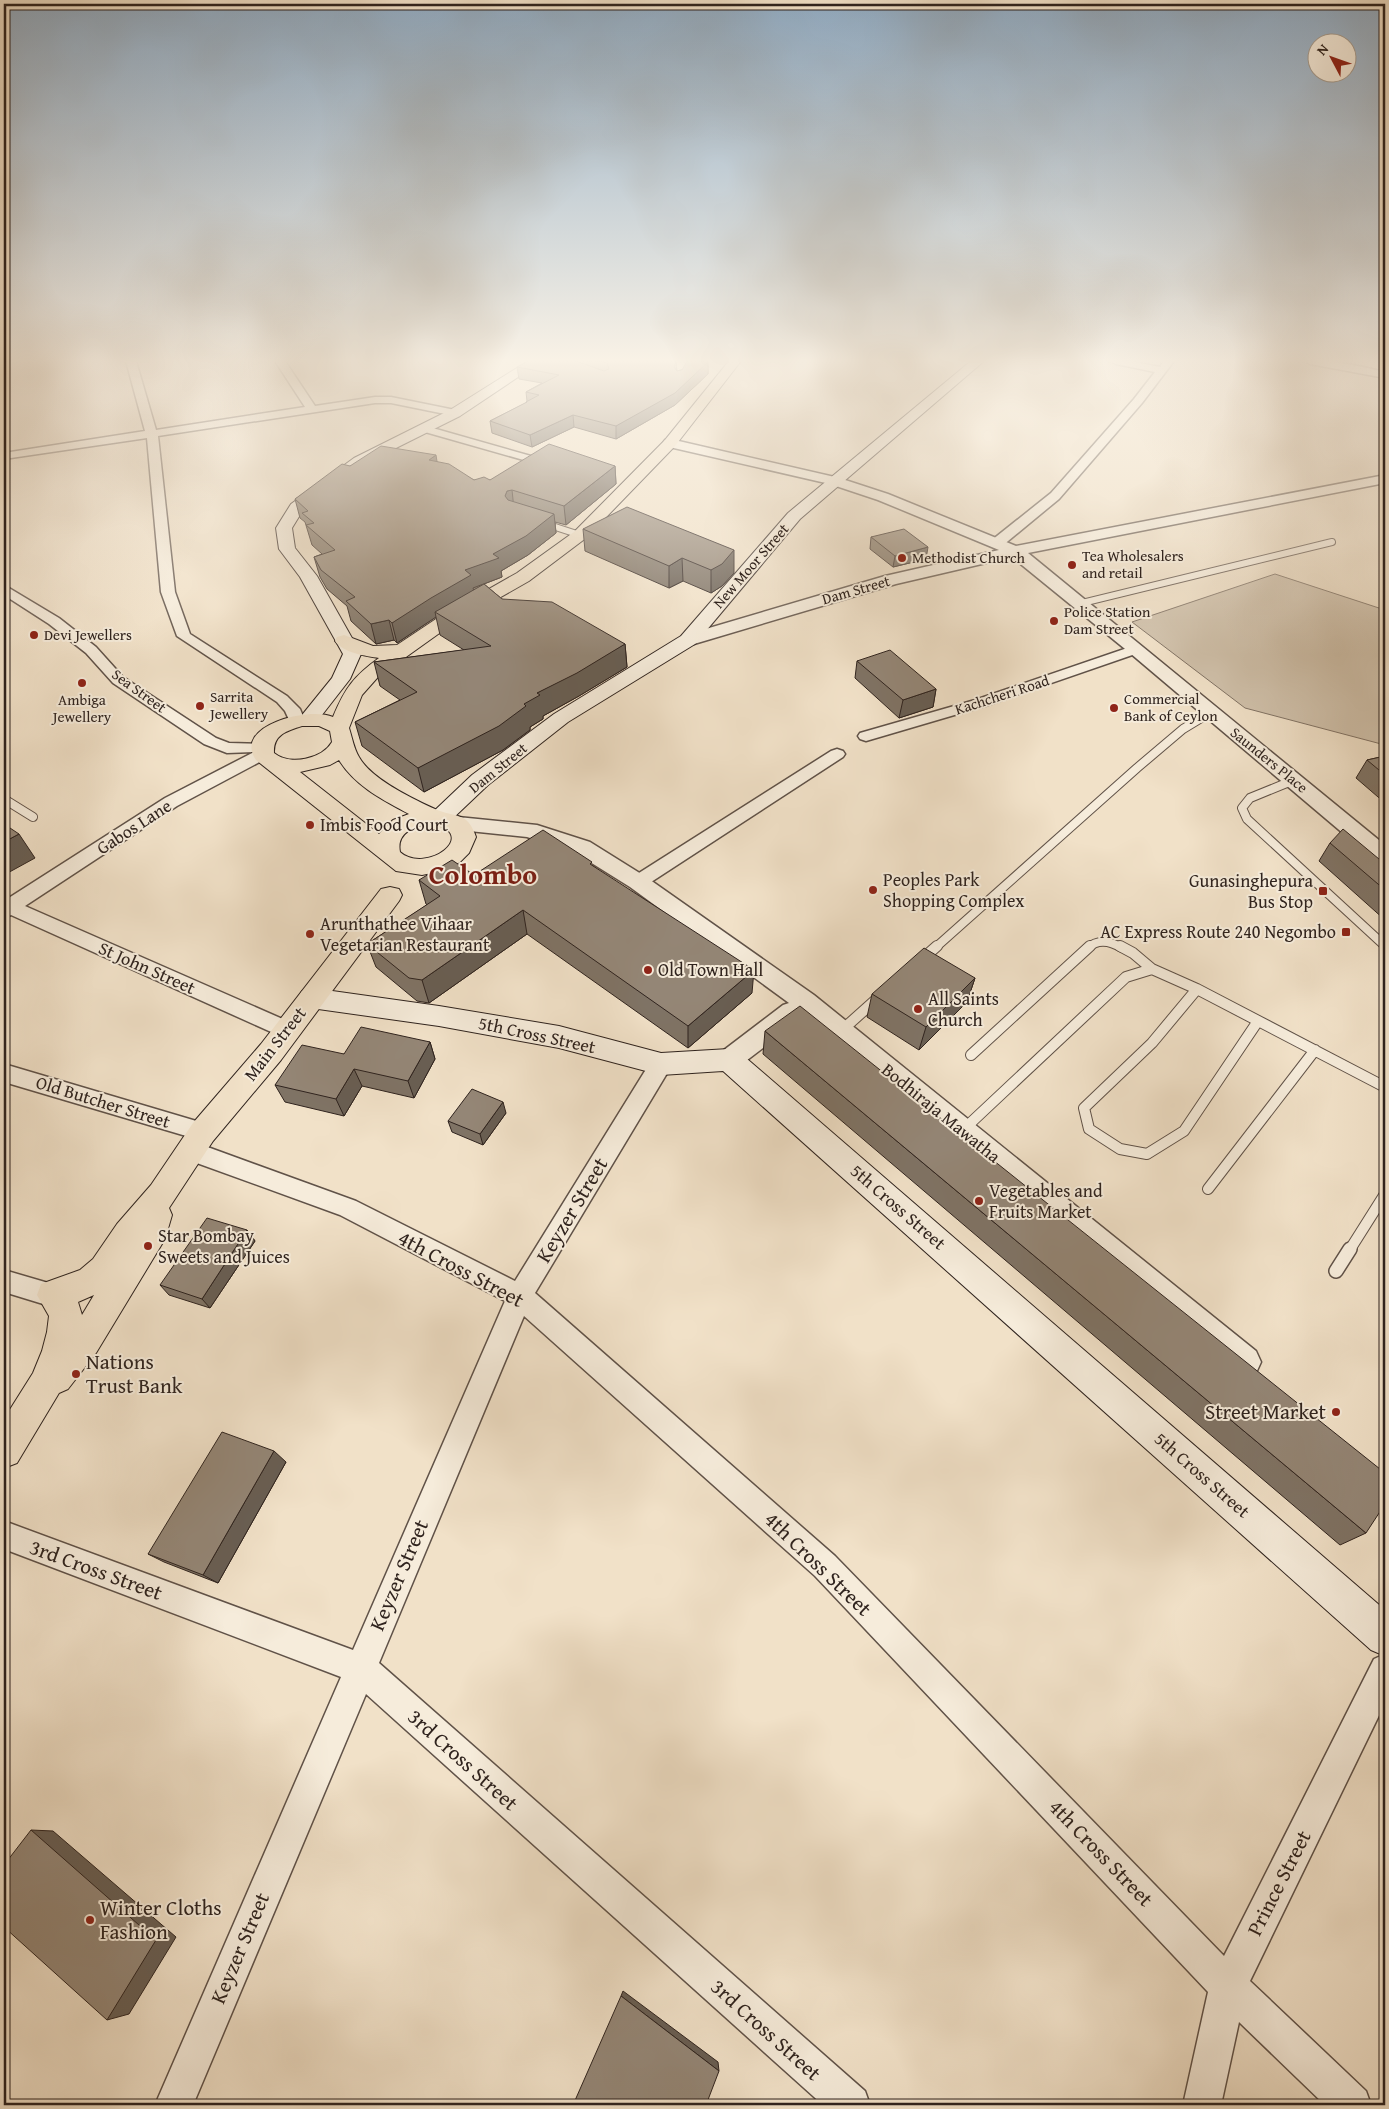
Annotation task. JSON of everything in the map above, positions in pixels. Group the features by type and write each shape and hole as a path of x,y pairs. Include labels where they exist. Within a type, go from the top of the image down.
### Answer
{"main road":[{"path":"302,721 326,699 351,662 352,654 308,576 287,549 284,528 297,507 352,467 366,459"},
{"path":"267,755 287,767 312,764 333,754 340,747 341,734 353,693 371,673 403,649 442,624 523,577 580,535 654,459"},
{"name":"New Moor Street","path":"688,640 794,516 861,459"},
{"name":"Dam Street","path":"443,819 480,780 560,718 688,640"},
{"path":"344,641 358,649 374,652 387,653 403,649"},
{"path":"323,720 341,734 350,761 365,776 384,790 464,831 463,846 447,860 404,861 267,755 270,734 279,728 302,721 323,720"},
{"path":"404,861 389,838 394,832 413,820 443,819"},
{"name":"Main Street","path":"43,1392 56,1360 65,1326 66,1312 53,1295 91,1281 104,1269 128,1234 162,1194 197,1142 271,1052 390,895 404,861"},
{"name":"5th Cross Street","path":"311,998 439,1016 559,1037 662,1064 729,1060 1385,1636"},
{"name":"Main Street","path":"4,1450 43,1392 66,1367 84,1342 154,1229 162,1194"}],"street":[{"path":"154,459 168,592 184,636 282,699 302,721"},
{"name":"Saunders Place","path":"739,459 834,482 883,497 1015,551 1078,604 1136,649 1385,857"},
{"path":"997,543 1055,496 1087,459"},
{"name":"Dam Street","path":"688,640 891,580 1015,551 1385,480"},
{"name":"Sea Street","path":"4,589 54,622 91,650 118,680 210,741 227,748 267,755"},
{"name":"Kachcheri Road","path":"866,736 980,703 1136,649"},
{"path":"638,882 837,754"},
{"name":"Gabos Lane","path":"6,909 171,802 267,755"},
{"name":"Bodhiraja Mawatha","path":"443,819 529,830 582,847 638,882 805,1002 1262,1376"},
{"name":"St John Street","path":"6,909 286,1030"},
{"path":"729,1060 805,1002"},
{"name":"Keyzer Street","path":"174,2105 520,1296 662,1064"},
{"name":"Old Butcher Street","path":"4,1073 197,1142"},
{"name":"4th Cross Street","path":"197,1142 348,1208 520,1296 826,1566 1228,1986 1352,2105"},
{"path":"4,1282 53,1295"},
{"name":"3rd Cross Street","path":"4,1535 360,1668 850,2105"},
{"name":"Prince Street","path":"1202,2105 1228,1986 1385,1670"}],"lane":[{"path":"533,520 580,535"},
{"path":"1078,604 1332,542"},
{"path":"915,966 1137,768 1183,730 1211,712"},
{"path":"1294,780 1250,798 1242,808 1247,819 1385,946"},
{"path":"4,799 33,817"},
{"path":"971,1055 1092,944 1110,941 1133,953 1152,969 1197,989 1385,1087"},
{"path":"963,1131 1126,977 1152,969"},
{"path":"1197,989 1152,1043 1084,1108 1089,1129 1120,1149 1147,1154 1184,1131 1258,1021"},
{"path":"841,1031 885,992"},
{"path":"1208,1189 1315,1050"},
{"path":"1336,1271 1385,1194"}],"shaded area":[{"path":"1275,574 1385,610 1385,745 1245,708 1132,622"}],"building":[{"path":"360,459 430,459 449,464 474,480 484,477 490,480 524,459 595,459 615,466 564,506 512,490 507,491 505,496 508,500 554,514 526,536 493,554 499,558 465,570 471,575 392,623 389,620 371,624 346,601 355,597 321,570 314,557 335,550 306,525 314,523 302,513 308,511 295,499 342,464 350,466"},
{"path":"627,507 734,550 722,564 711,570 682,558 669,566 583,529"},
{"path":"904,529 928,547 895,556 871,537"},
{"path":"484,584 502,599 552,602 625,644 577,673 537,693 540,695 524,704 526,706 499,726 418,768 355,722 417,692 374,662 491,646 435,612"},
{"path":"890,650 936,689 903,700 857,661"},
{"path":"1385,756 1385,775 1367,760"},
{"path":"4,824 19,834 4,842"},
{"path":"1343,829 1385,864 1385,890 1330,843"},
{"path":"543,830 592,862 590,864 754,970 688,1026 523,910 422,980 409,978 367,944 440,896 419,880 452,860 474,875"},
{"path":"924,948 975,978 926,1027 872,994"},
{"path":"800,1006 1385,1473 1385,1504 1366,1533 765,1031"},
{"path":"361,1027 430,1042 408,1081 354,1069 336,1099 275,1085 302,1045 344,1054"},
{"path":"472,1089 503,1102 480,1134 448,1121"},
{"path":"207,1218 247,1230 202,1299 160,1285"},
{"path":"222,1432 274,1451 203,1575 148,1554"},
{"name":"Winter Cloths Fashion","path":"31,1830 156,1940 107,2020 4,1927 4,1865"},
{"path":"621,1996 719,2071 706,2105 573,2105"}],"place":[{"name":"Methodist Church","path":"902,558"},
{"name":"Tea Wholesalers and retail","path":"1072,565"},
{"name":"Police Station Dam Street","path":"1054,621"},
{"name":"Devi Jewellers","path":"34,635"},
{"name":"Ambiga Jewellery","path":"82,683"},
{"name":"Sarrita Jewellery","path":"200,706"},
{"name":"Commercial Bank of Ceylon","path":"1114,708"},
{"name":"Imbis Food Court","path":"310,825"},
{"name":"Peoples Park Shopping Complex","path":"873,890"},
{"name":"Gunasinghepura Bus Stop","path":"1323,891"},
{"name":"AC Express Route 240 Negombo","path":"1346,932"},
{"name":"Arunthathee Vihaar Vegetarian Restaurant","path":"310,934"},
{"name":"Old Town Hall","path":"648,970"},
{"name":"All Saints Church","path":"918,1009"},
{"name":"Vegetables and Fruits Market","path":"979,1201"},
{"name":"Star Bombay Sweets and Juices","path":"148,1246"},
{"name":"Nations Trust Bank","path":"76,1374"},
{"name":"Street Market","path":"1336,1412"},
{"name":"Winter Cloths Fashion","path":"90,1920"}],"district":[{"name":"Colombo","path":"483,874"}]}
